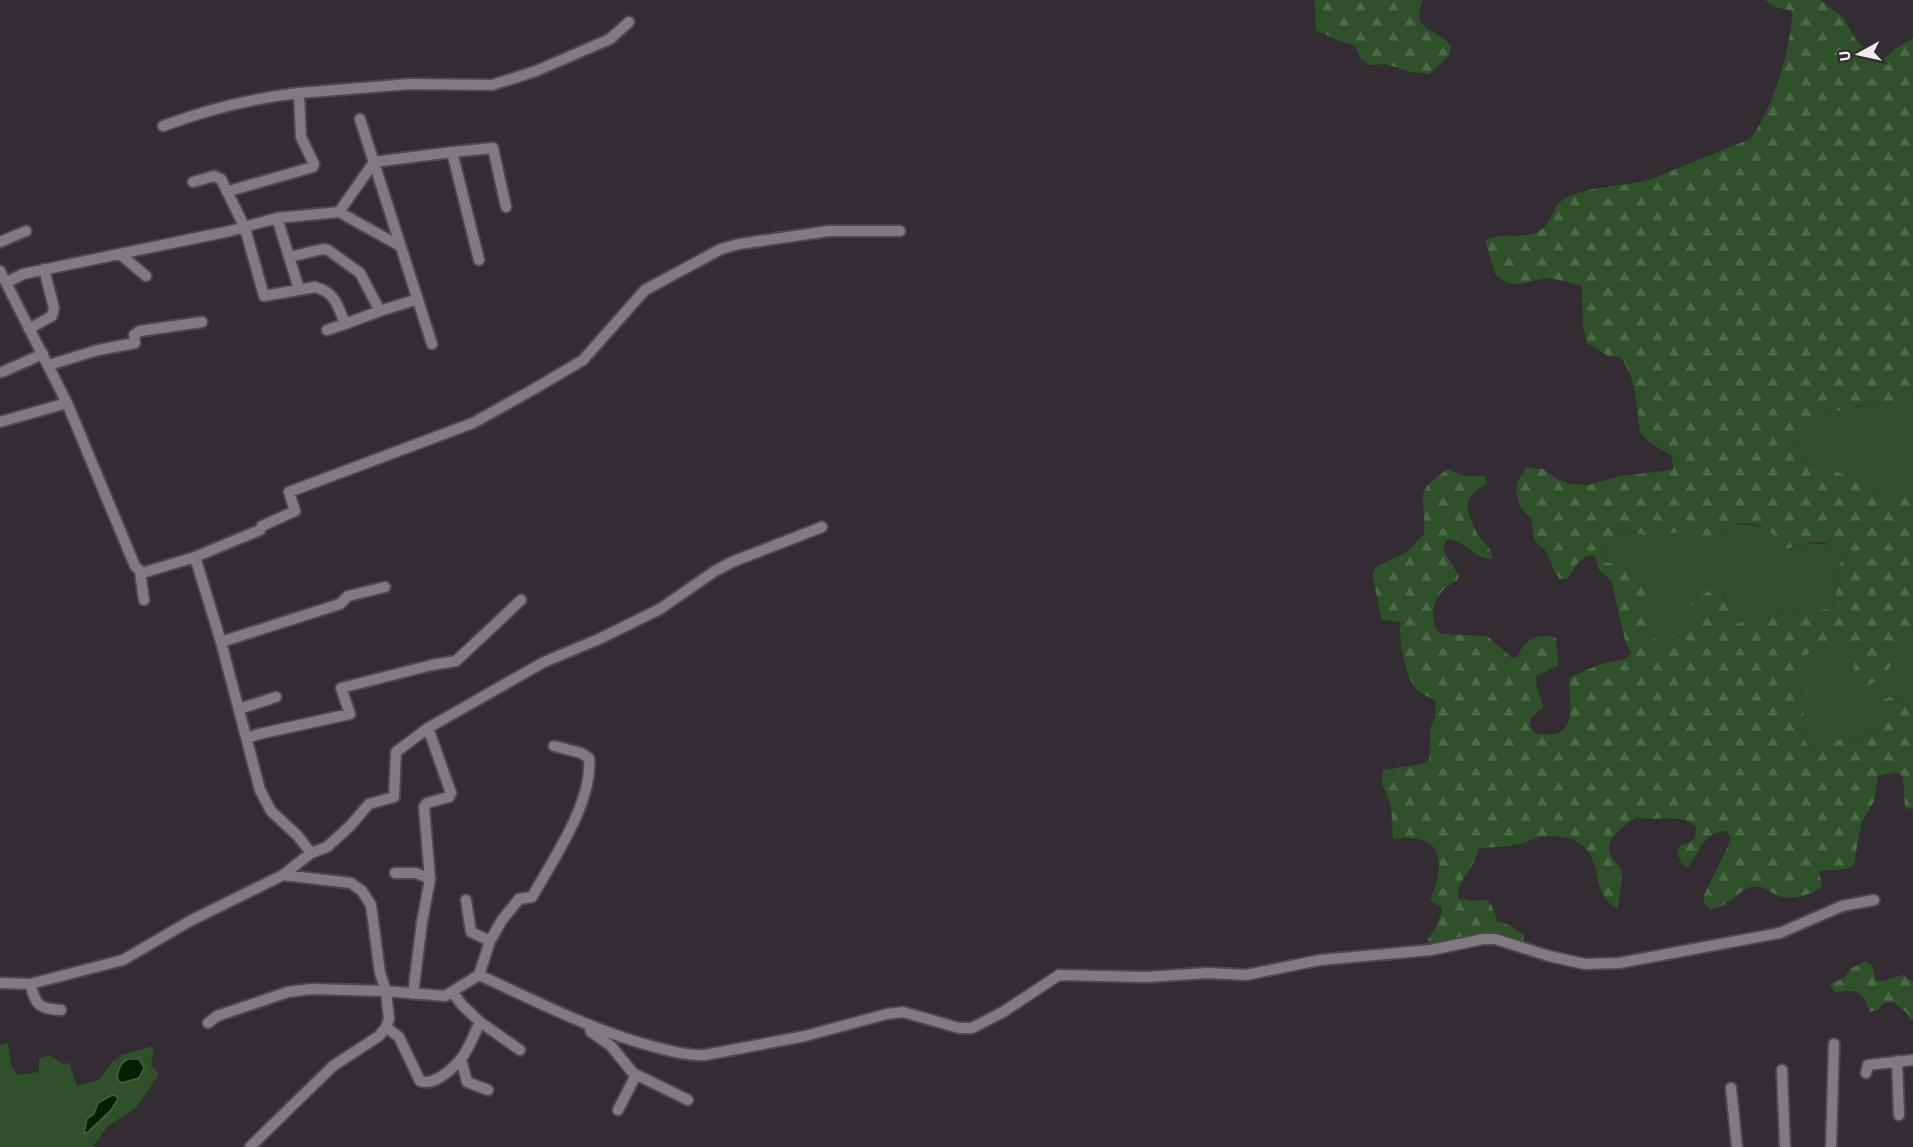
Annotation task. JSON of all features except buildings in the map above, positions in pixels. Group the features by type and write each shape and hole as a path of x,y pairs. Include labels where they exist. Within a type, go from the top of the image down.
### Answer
{"street":[{"path":"163,126 244,102 273,96 410,84 492,85 536,72 610,39 630,22"},
{"path":"229,191 313,167 314,164 300,137 299,93"},
{"path":"360,119 432,344"},
{"path":"339,212 374,162 493,148 506,207"},
{"path":"452,153 479,260"},
{"path":"193,182 214,176 221,179 229,191 245,228 263,294 266,296 315,287 331,294 337,301 345,324"},
{"path":"6,283 22,274 245,228 277,218 339,212 400,246"},
{"path":"277,218 299,289"},
{"path":"0,242 26,231"},
{"path":"140,572 156,570 195,557 260,531 262,525 295,511 289,492 473,423 583,360 645,290 713,253 739,244 830,231 900,231"},
{"path":"289,257 328,250 353,266 364,278 380,311"},
{"path":"121,255 146,276"},
{"path":"29,329 54,313 44,269"},
{"path":"0,271 67,402 135,566 140,572 144,600"},
{"path":"327,330 418,299"},
{"path":"49,365 98,350 135,343 134,335 140,331 202,322"},
{"path":"2,372 43,354"},
{"path":"0,422 67,402"},
{"path":"0,983 30,984 115,963 190,921 283,874 311,853 327,847 369,804 394,797 396,752 428,728 544,662 599,639 660,609 732,562 822,527"},
{"path":"195,557 221,642 260,790 267,805 277,818 297,835 311,853"},
{"path":"221,642 340,604 348,596 385,587"},
{"path":"247,738 350,714 341,688 456,661 521,600"},
{"path":"239,709 276,697"},
{"path":"413,994 430,879 424,807 427,803 448,797 451,793 428,728"},
{"path":"208,1023 217,1016 288,992 311,989 445,996 479,975 490,941 502,920 519,899 532,897 567,833 586,790 590,773 588,756 554,746"},
{"path":"395,873 416,873 430,879"},
{"path":"249,1147 333,1066 378,1036 386,1027 389,1018 386,992 380,973 371,905 362,891 351,883 283,874"},
{"path":"466,900 471,932 490,941"},
{"path":"479,975 589,1024 641,1043 693,1056 804,1036 887,1014 903,1012 959,1028 972,1028 1059,975 1147,977 1207,973 1246,975 1320,960 1431,950 1483,939 1495,939 1549,956 1585,964 1619,963 1780,933 1842,906 1874,900"},
{"path":"30,984 38,1005 43,1009 61,1010"},
{"path":"453,993 480,1022 520,1050"},
{"path":"386,1027 399,1037 418,1079 422,1082 432,1081 461,1059 480,1022"},
{"path":"589,1024 591,1032 611,1046 636,1075 688,1100"},
{"path":"1831,1147 1834,1044"},
{"path":"461,1059 467,1082 488,1090"},
{"path":"1866,1072 1868,1065 1913,1060"},
{"path":"1897,1061 1899,1115"},
{"path":"1782,1070 1785,1147"},
{"path":"618,1110 636,1075"},
{"path":"1731,1088 1737,1147"}],"green space":[{"path":"1315,0 1423,0 1419,11 1420,19 1423,25 1440,36 1451,47 1449,55 1429,74 1410,72 1386,64 1370,65 1361,59 1354,45 1316,30"},
{"path":"1765,0 1820,0 1843,17 1856,40 1880,63 1893,50 1913,38 1913,398 1902,404 1868,402 1821,415 1800,437 1799,451 1805,463 1851,476 1859,480 1870,492 1885,491 1913,500 1913,628 1905,637 1892,664 1883,675 1862,690 1854,674 1852,649 1843,646 1829,646 1807,654 1800,676 1805,742 1810,749 1833,740 1857,739 1867,736 1875,728 1877,707 1880,702 1895,696 1913,698 1913,809 1905,808 1903,777 1897,772 1878,776 1874,801 1861,824 1854,864 1847,869 1819,871 1822,887 1808,894 1786,898 1755,886 1745,890 1724,905 1711,910 1704,903 1704,895 1731,838 1727,831 1707,838 1688,868 1681,863 1677,852 1681,845 1689,843 1695,837 1696,827 1684,820 1637,817 1616,834 1610,845 1609,851 1612,858 1621,870 1618,909 1603,895 1591,855 1586,848 1571,839 1552,836 1538,837 1520,844 1479,849 1473,865 1460,885 1458,898 1471,901 1487,900 1492,906 1497,921 1509,925 1524,935 1523,943 1490,935 1431,943 1427,941 1438,923 1442,908 1430,900 1438,875 1438,857 1430,844 1421,840 1393,839 1391,806 1382,783 1383,770 1422,764 1429,760 1431,726 1435,718 1436,702 1420,692 1410,679 1402,649 1400,622 1382,620 1372,574 1376,567 1407,552 1424,534 1424,491 1436,477 1448,469 1464,476 1485,476 1487,484 1472,495 1468,509 1477,533 1490,550 1493,559 1481,556 1460,543 1448,539 1443,546 1445,553 1459,576 1457,581 1443,590 1438,597 1433,620 1441,634 1487,636 1512,658 1518,657 1523,646 1532,639 1544,636 1556,638 1558,665 1537,676 1537,687 1543,707 1531,718 1530,726 1535,733 1559,733 1565,728 1570,712 1569,679 1601,664 1624,659 1632,654 1625,640 1611,580 1599,570 1594,555 1581,560 1568,579 1560,579 1546,551 1534,540 1531,518 1520,507 1516,491 1517,483 1527,467 1543,469 1557,479 1571,484 1588,485 1620,476 1673,470 1672,456 1650,443 1640,432 1633,383 1626,365 1620,357 1608,356 1587,343 1583,326 1582,286 1552,279 1519,284 1504,281 1496,276 1485,240 1498,236 1522,236 1541,230 1560,202 1574,194 1651,179 1750,139 1773,96 1789,42 1792,11 1775,7","holes":["1734,523 1763,527 1773,535 1782,549 1816,542 1830,544 1839,549 1842,552 1834,607 1807,613 1767,611 1738,624 1731,617 1722,595 1718,591 1710,591 1689,602 1694,607 1698,624 1676,638 1661,644 1654,638 1647,598 1640,580 1635,572 1623,562 1608,563 1605,561 1600,550 1603,545 1620,539 1619,532 1628,529 1643,535 1684,532 1701,545 1709,544"]},
{"path":"1913,398 1913,500 1885,491 1870,492 1859,480 1851,476 1805,463 1799,451 1800,437 1821,415 1861,406 1868,402 1902,404"},
{"path":"1734,523 1768,528 1791,549 1806,543 1837,545 1842,551 1834,607 1807,613 1767,611 1738,624 1731,620 1724,596 1695,608 1699,616 1698,624 1676,638 1661,644 1654,638 1650,623 1619,561 1610,564 1603,559 1600,550 1603,545 1620,539 1619,532 1628,529 1635,533 1684,532 1701,545 1709,544"},
{"path":"1913,628 1913,698 1896,696 1886,698 1881,702 1874,729 1868,735 1853,740 1827,741 1810,749 1805,742 1800,676 1800,668 1807,654 1832,646 1853,649 1854,674 1899,648 1906,634"},
{"path":"1866,961 1872,965 1876,981 1904,975 1913,982 1913,1020 1910,1020 1908,1014 1893,1002 1884,1003 1878,1010 1870,1012 1864,998 1857,992 1834,992 1830,984 1844,978 1852,968"},
{"path":"8,1043 11,1064 17,1075 39,1072 39,1059 50,1055 63,1064 69,1063 77,1086 100,1079 112,1062 122,1055 150,1047 154,1047 151,1066 159,1074 136,1108 108,1126 92,1147 0,1147 0,1045","holes":["128,1059 139,1059 144,1069 139,1078 117,1078 123,1062"]}],"shaded area":[{"path":"128,1059 139,1059 144,1068 139,1078 121,1083 117,1078 119,1069 121,1064"},
{"path":"112,1095 118,1099 111,1110 88,1132 84,1133 87,1119 94,1114 98,1103"}]}
